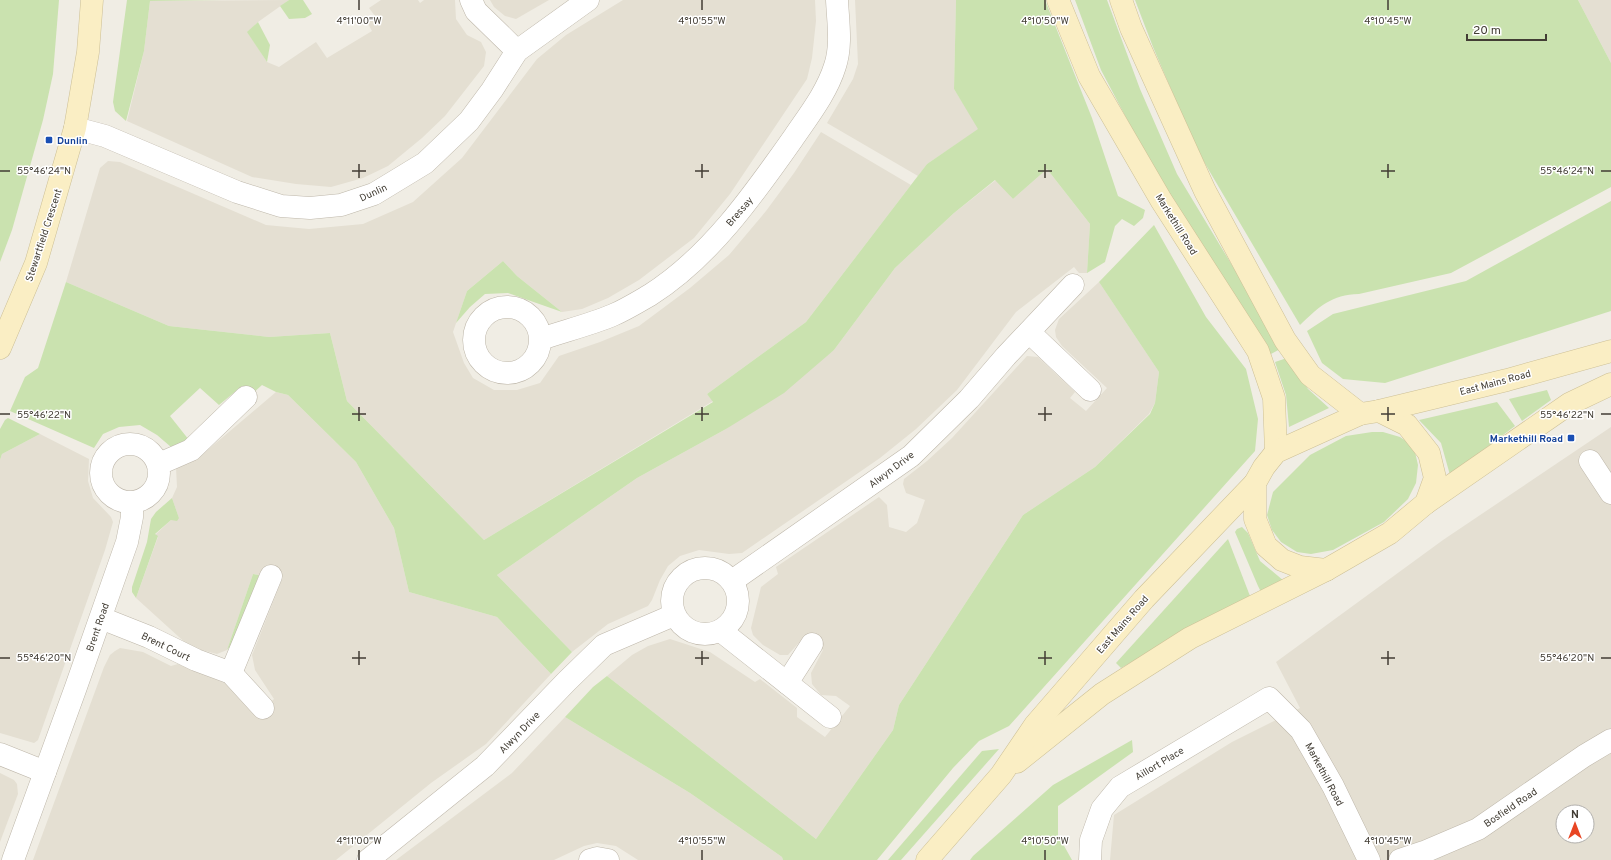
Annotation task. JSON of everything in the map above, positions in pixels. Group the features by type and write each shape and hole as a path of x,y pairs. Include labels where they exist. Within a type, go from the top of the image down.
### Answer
{"main road":[{"name":"Stewartfield Crescent","path":"0,348 36,262 75,128 88,52 92,0"},
{"name":"Markethill Road","path":"1058,0 1089,76 1161,200 1258,352 1274,398 1276,452"},
{"path":"1121,0 1131,28 1205,191 1285,340 1310,375 1369,413 1407,425 1428,453 1435,478 1426,504"},
{"name":"East Mains Road","path":"927,860 1001,775 1035,725 1129,617 1255,483 1264,467 1276,452 1369,413 1496,383 1611,351"},
{"path":"1426,504 1569,404 1611,384"},
{"path":"1255,483 1255,519 1266,546 1282,560 1300,566 1326,570"},
{"name":"East Mains Road","path":"1001,775 1102,694 1190,638 1326,570 1390,533 1426,504"}],"street":[{"path":"471,0 476,11 517,51"},
{"name":"Dunlin","path":"75,128 105,136 237,192 281,206 310,208 341,205 374,194 425,163 469,121 492,90 517,51 588,0"},
{"name":"Bressay","path":"541,339 613,315 650,294 683,270 718,235 753,194 806,118 830,79 836,64 839,45 837,0"},
{"name":"Alwyn Drive","path":"732,581 911,456 969,399 1006,356 1073,285"},
{"path":"1028,332 1090,390"},
{"path":"159,464 191,450 246,397"},
{"path":"135,444 150,450 159,464 160,476 156,489 148,498 136,503 122,502 110,495 102,483 101,469 106,456 119,446 135,444"},
{"path":"1590,461 1611,493"},
{"name":"Brent Road","path":"13,860 127,542 132,517 132,503"},
{"path":"704,567 720,571 732,581 737,590 738,609 728,625 721,630 708,634 694,633 683,626 674,615 671,599 676,583 688,572 704,567"},
{"path":"231,673 271,576"},
{"name":"Alwyn Drive","path":"368,860 485,766 604,645 674,615"},
{"name":"Brent Court","path":"101,618 150,637 196,660 231,673 263,708"},
{"path":"721,630 830,717"},
{"path":"786,683 812,644"},
{"name":"Aillort Place","path":"1090,860 1091,840 1102,809 1120,787 1269,698"},
{"name":"Markethill Road","path":"1269,698 1301,730 1333,786 1368,860"},
{"name":"Bosfield Road","path":"1400,860 1424,852 1478,828 1584,756 1611,740"},
{"path":"0,754 45,772"},
{"path":"590,860 597,858 608,860"}],"shaded area":[{"path":"289,0 258,22 248,32 267,62 279,67 316,42 327,58 372,31 367,22 375,16 369,8 381,0 418,0 420,3 424,0 455,0 456,19 467,35 481,42 486,52 484,66 445,116 422,138 388,166 363,178 331,187 296,184 252,177 127,121 144,51 150,1"},
{"path":"490,0 549,0 516,19 505,16 494,7"},
{"path":"623,0 815,0 816,21 812,58 807,79 730,194 694,238 639,280 608,298 582,309 562,312 517,276 503,261 467,291 453,332 464,363 473,378 494,390 517,390 540,383 559,356 600,342 639,326 690,288 729,255 766,211 794,173 821,132 911,185 806,322 707,394 713,401 484,540 347,401 330,333 269,337 169,326 66,282 100,168 108,161 120,162 266,225 309,229 363,224 413,202 462,158 537,59 566,35"},
{"path":"855,0 956,0 954,89 979,129 927,164 918,176 827,123 853,79 858,64"},
{"path":"1578,0 1611,0 1611,63"},
{"path":"1047,169 1090,224 1087,273 1079,273 1074,267 1016,312 957,390 916,429 880,458 742,553 729,554 699,550 680,556 668,566 648,606 608,624 572,652 497,575 637,478 726,429 834,350 895,268 954,213 996,180 1013,199"},
{"path":"1099,282 1159,372 1155,403 1149,414 1095,467 1023,515 899,705 893,730 816,839 607,676 632,655 648,646 670,639 710,652 755,682 760,679 797,708 797,717 825,737 850,706 836,696 821,695 812,684 811,673 823,650 804,637 788,655 780,655 763,645 753,635 751,628 761,587 778,574 776,567 879,497 887,505 889,527 906,532 917,523 925,500 906,493 903,484 904,479 927,461 952,438 1027,356 1038,357 1075,392 1070,398 1086,411 1107,388 1062,346 1056,337 1055,330 1059,319"},
{"path":"276,392 288,395 356,462 394,528 409,592 497,617 551,674 486,744 431,783 336,860 33,860 104,667 110,655 115,651 120,648 143,652 171,666 178,664 227,684 259,713 274,699 255,670 252,655 283,577 263,569 259,575 253,574 227,650 217,654 190,647 136,598 158,537 155,535 171,520 179,518 172,498 177,487 176,468 197,459"},
{"path":"1611,427 1611,860 1110,860 1114,815 1232,742 1300,708 1276,662 1443,540"},
{"path":"40,434 89,459 88,481 93,498 111,517 113,522 105,550 38,740 34,743 0,733 0,460 2,454"},
{"path":"565,717 690,793 782,857 783,860 638,860 616,846 597,843 584,846 554,860 396,860 512,773"},
{"path":"0,773 14,780 17,784 18,794 0,842"}],"green space":[{"path":"0,0 59,0 53,74 43,120 12,230 0,262"},
{"path":"127,0 223,0 150,1 144,51 126,121 115,111 113,102"},
{"path":"289,0 303,0 312,14 305,18 289,19 280,6"},
{"path":"956,0 1045,0 1092,118 1118,196 1145,210 1143,218 1134,226 1122,219 1115,226 1105,262 1087,273 1090,224 1047,169 1013,199 995,180 954,213 895,268 834,350 784,393 726,429 637,478 497,575 572,652 551,674 497,617 409,592 394,528 356,462 288,395 276,392 262,385 252,394 242,386 219,405 200,388 170,416 189,440 171,447 157,435 140,425 119,427 103,434 94,448 10,411 25,377 38,368 66,282 169,326 269,337 330,333 347,401 484,540 713,402 707,394 806,322 927,164 978,129 954,89"},
{"path":"1075,0 1107,0 1140,89 1177,174 1282,348 1271,354 1150,163 1101,70"},
{"path":"1135,0 1578,0 1611,63 1611,187 1451,273 1333,299 1320,307 1300,325 1197,150 1153,47"},
{"path":"258,22 270,45 267,62 247,32"},
{"path":"1611,201 1611,311 1385,383 1343,379 1322,363 1307,331 1333,314 1466,281"},
{"path":"1154,225 1206,317 1246,369 1258,419 1255,451 1009,726 979,741 953,768 877,860 783,860 782,857 690,793 565,717 593,687 607,676 816,839 893,730 899,705 1023,515 1095,467 1150,414 1155,403 1159,372 1099,282"},
{"path":"503,261 517,276 562,312 508,293 485,294 470,307 456,323 467,291"},
{"path":"1287,358 1308,389 1329,408 1289,427 1286,395 1275,362"},
{"path":"1547,390 1551,400 1522,421 1509,399"},
{"path":"1497,402 1515,426 1450,475 1441,443 1419,420"},
{"path":"8,418 40,434 2,454 0,460 0,429 5,420"},
{"path":"1383,432 1400,437 1409,443 1415,452 1418,465 1416,483 1408,499 1384,522 1333,550 1311,554 1297,552 1281,542 1272,530 1267,515 1273,492 1310,455 1346,436"},
{"path":"172,498 179,518 177,521 171,520 155,534 158,536 136,598 132,592 132,587 147,542 151,519 156,512"},
{"path":"1242,527 1248,533 1260,561 1284,581 1262,594 1235,532 1237,529"},
{"path":"1228,539 1250,596 1121,668 1116,663"},
{"path":"253,574 259,575 236,639 227,650"},
{"path":"1132,740 1133,752 1058,806 1058,835 1072,860 970,860 1053,785"},
{"path":"999,749 901,860 888,860 982,751"}],"place":[{"name":"Dunlin","path":"49,140"},
{"name":"Markethill Road","path":"1571,438"}]}
